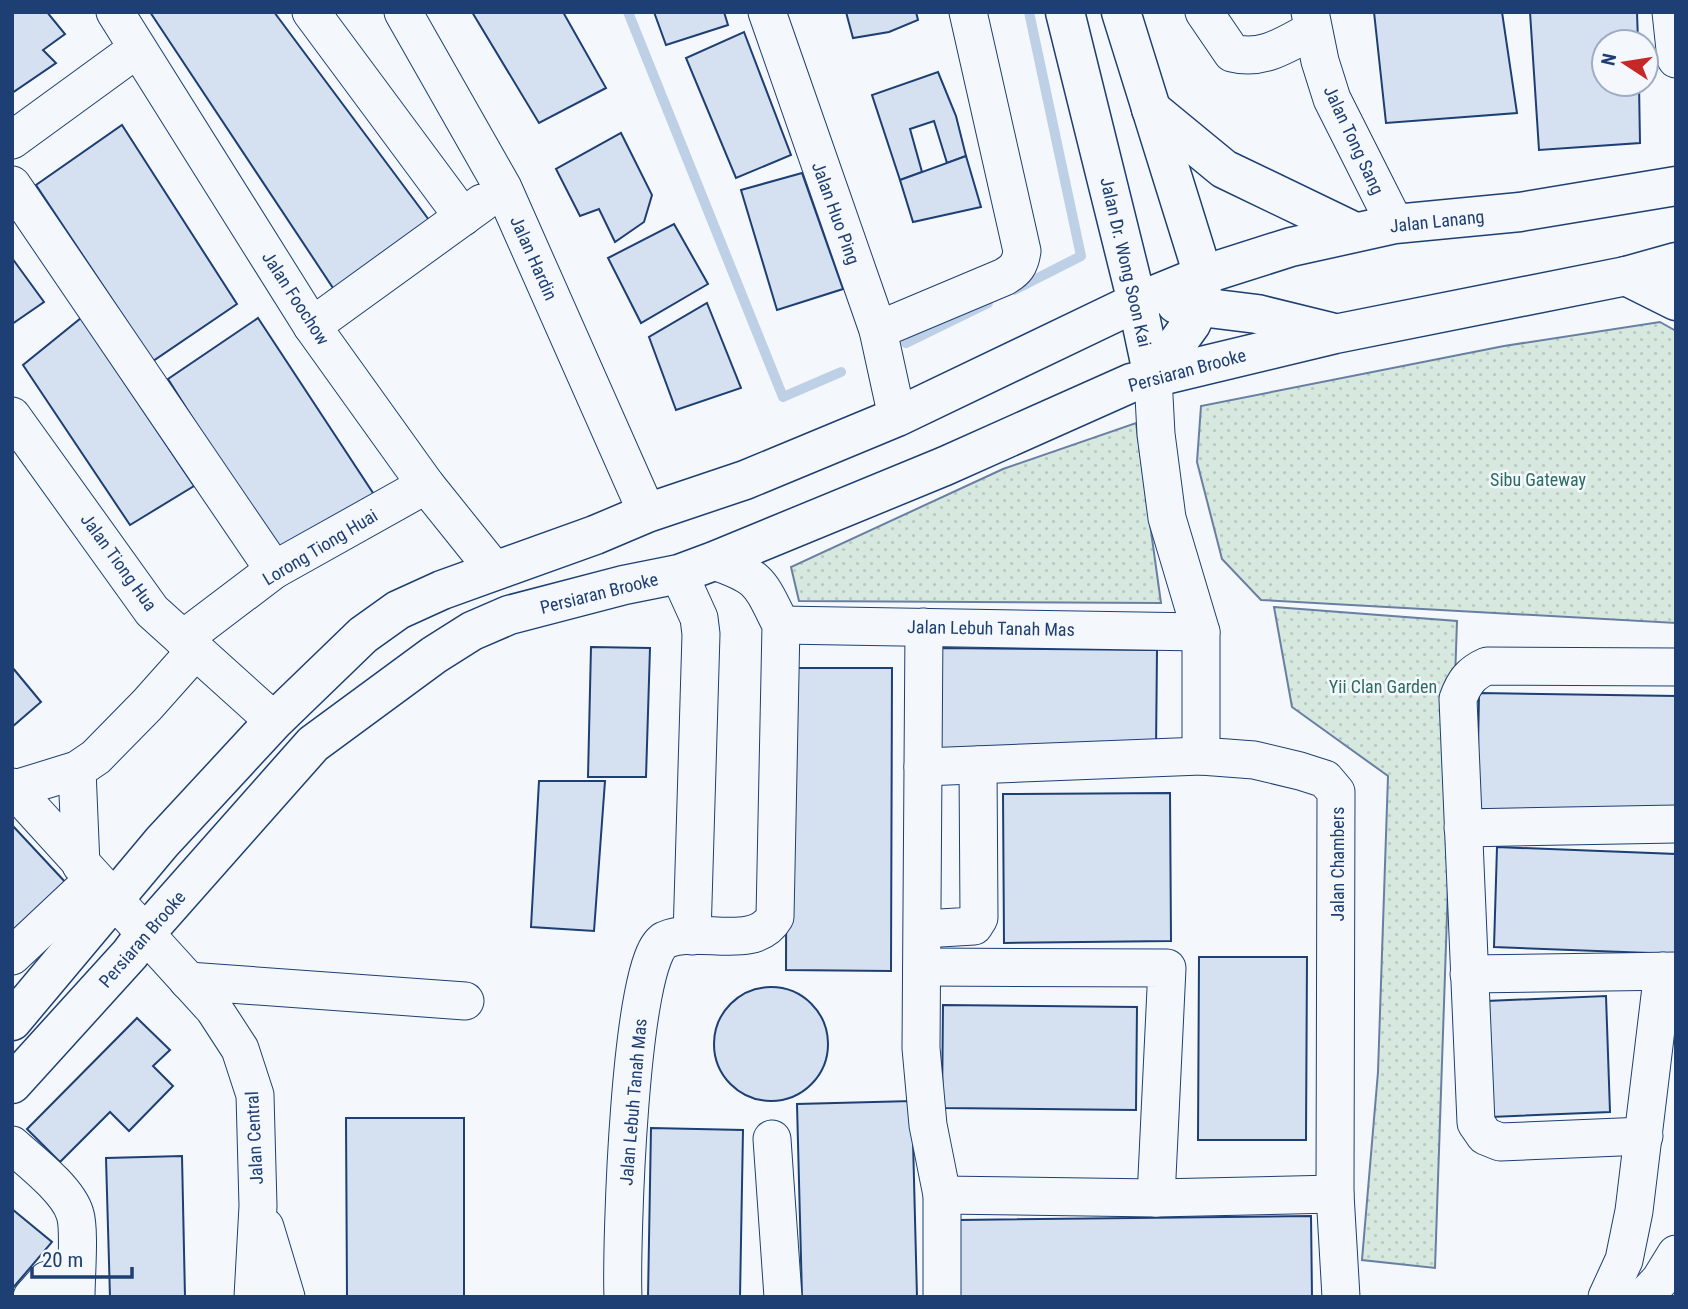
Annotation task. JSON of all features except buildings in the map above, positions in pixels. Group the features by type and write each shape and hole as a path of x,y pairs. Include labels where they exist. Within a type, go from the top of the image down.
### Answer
{"main road":[{"name":"Jalan Dr. Wong Soon Kai","path":"1065,12 1153,377"},
{"path":"1121,12 1201,290"},
{"path":"1151,109 1224,169 1355,232"},
{"name":"Jalan Lanang","path":"1201,290 1291,247 1355,232 1395,224 1520,212 1676,186"},
{"path":"12,1021 97,882 162,842 274,720 363,635 398,610 647,513 745,481 897,417 1137,302 1201,290 1257,314 1335,334 1626,276 1676,262"},
{"path":"1626,276 1676,301"},
{"name":"Jalan Dr. Wong Soon Kai","path":"1153,377 1177,345 1201,290"},
{"name":"Persiaran Brooke","path":"12,1084 130,954 313,744 434,655 472,631 509,615 697,568 945,466 1131,383 1335,334"}],"street":[{"name":"Jalan Foochow","path":"115,12 312,326 426,485 495,571"},
{"path":"311,12 463,217"},
{"name":"Jalan Hardin","path":"403,12 503,188 647,513"},
{"name":"Jalan Huo Ping","path":"766,12 878,330 897,417"},
{"path":"878,330 1004,277 1016,270 1021,262 1023,251 968,12"},
{"path":"1204,12 1232,53 1245,56 1267,54 1312,21"},
{"path":"1671,12 1676,59"},
{"name":"Jalan Tong Sang","path":"1312,21 1320,61 1332,99 1395,224"},
{"path":"12,140 137,49"},
{"path":"12,186 274,570"},
{"path":"312,326 503,188"},
{"path":"1153,377 1156,434 1167,518 1201,632 1201,756"},
{"name":"Jalan Tiong Hua","path":"12,416 152,611 274,720"},
{"name":"Lorong Tiong Huai","path":"13,789 77,769 96,757 139,714 190,645 274,570 426,485"},
{"path":"692,936 701,634 697,568"},
{"name":"Jalan Lebuh Tanah Mas","path":"623,1297 626,1139 641,1010 657,947 665,940 692,936 755,935 769,928 775,917 781,625 759,582 739,569 697,568"},
{"name":"Jalan Lebuh Tanah Mas","path":"781,625 1201,632"},
{"path":"924,627 922,1060 928,1125 942,1195 942,1297"},
{"path":"1644,1136 1500,1142 1485,1136 1476,1123 1458,699 1463,684 1475,671 1487,666 1676,667"},
{"name":"Jalan Chambers","path":"923,767 1201,756 1254,760 1300,771 1325,779 1336,792 1335,1194 1341,1297"},
{"path":"922,929 963,929 974,926 979,918 978,765"},
{"path":"12,956 97,882 77,769"},
{"name":"Jalan Central","path":"13,789 214,1009 240,1049 255,1095 258,1206 253,1297"},
{"path":"1463,828 1676,824"},
{"path":"922,967 1167,968 1156,1198"},
{"path":"1469,974 1670,971 1625,1260 1608,1297"},
{"path":"188,982 465,1001"},
{"path":"772,1139 783,1297"},
{"path":"12,1145 71,1202 76,1216 76,1285 47,1280 33,1297"},
{"path":"942,1195 1156,1198 1335,1194"},
{"path":"258,1206 286,1297"},
{"path":"1644,1297 1660,1280 1676,1254"}],"green space":[{"name":"Sibu Gateway","path":"1660,322 1676,331 1676,623 1261,600 1222,559 1197,462 1201,406 1504,346"},
{"path":"1136,423 1161,603 799,601 791,567 1003,469"},
{"name":"Yii Clan Garden","path":"1274,607 1457,621 1435,1268 1362,1260 1378,1072 1388,776 1292,707"}],"waterway":[{"path":"628,12 783,397 841,372"},
{"path":"1014,290 1081,256 1029,12"},
{"path":"906,343 988,303"}]}
